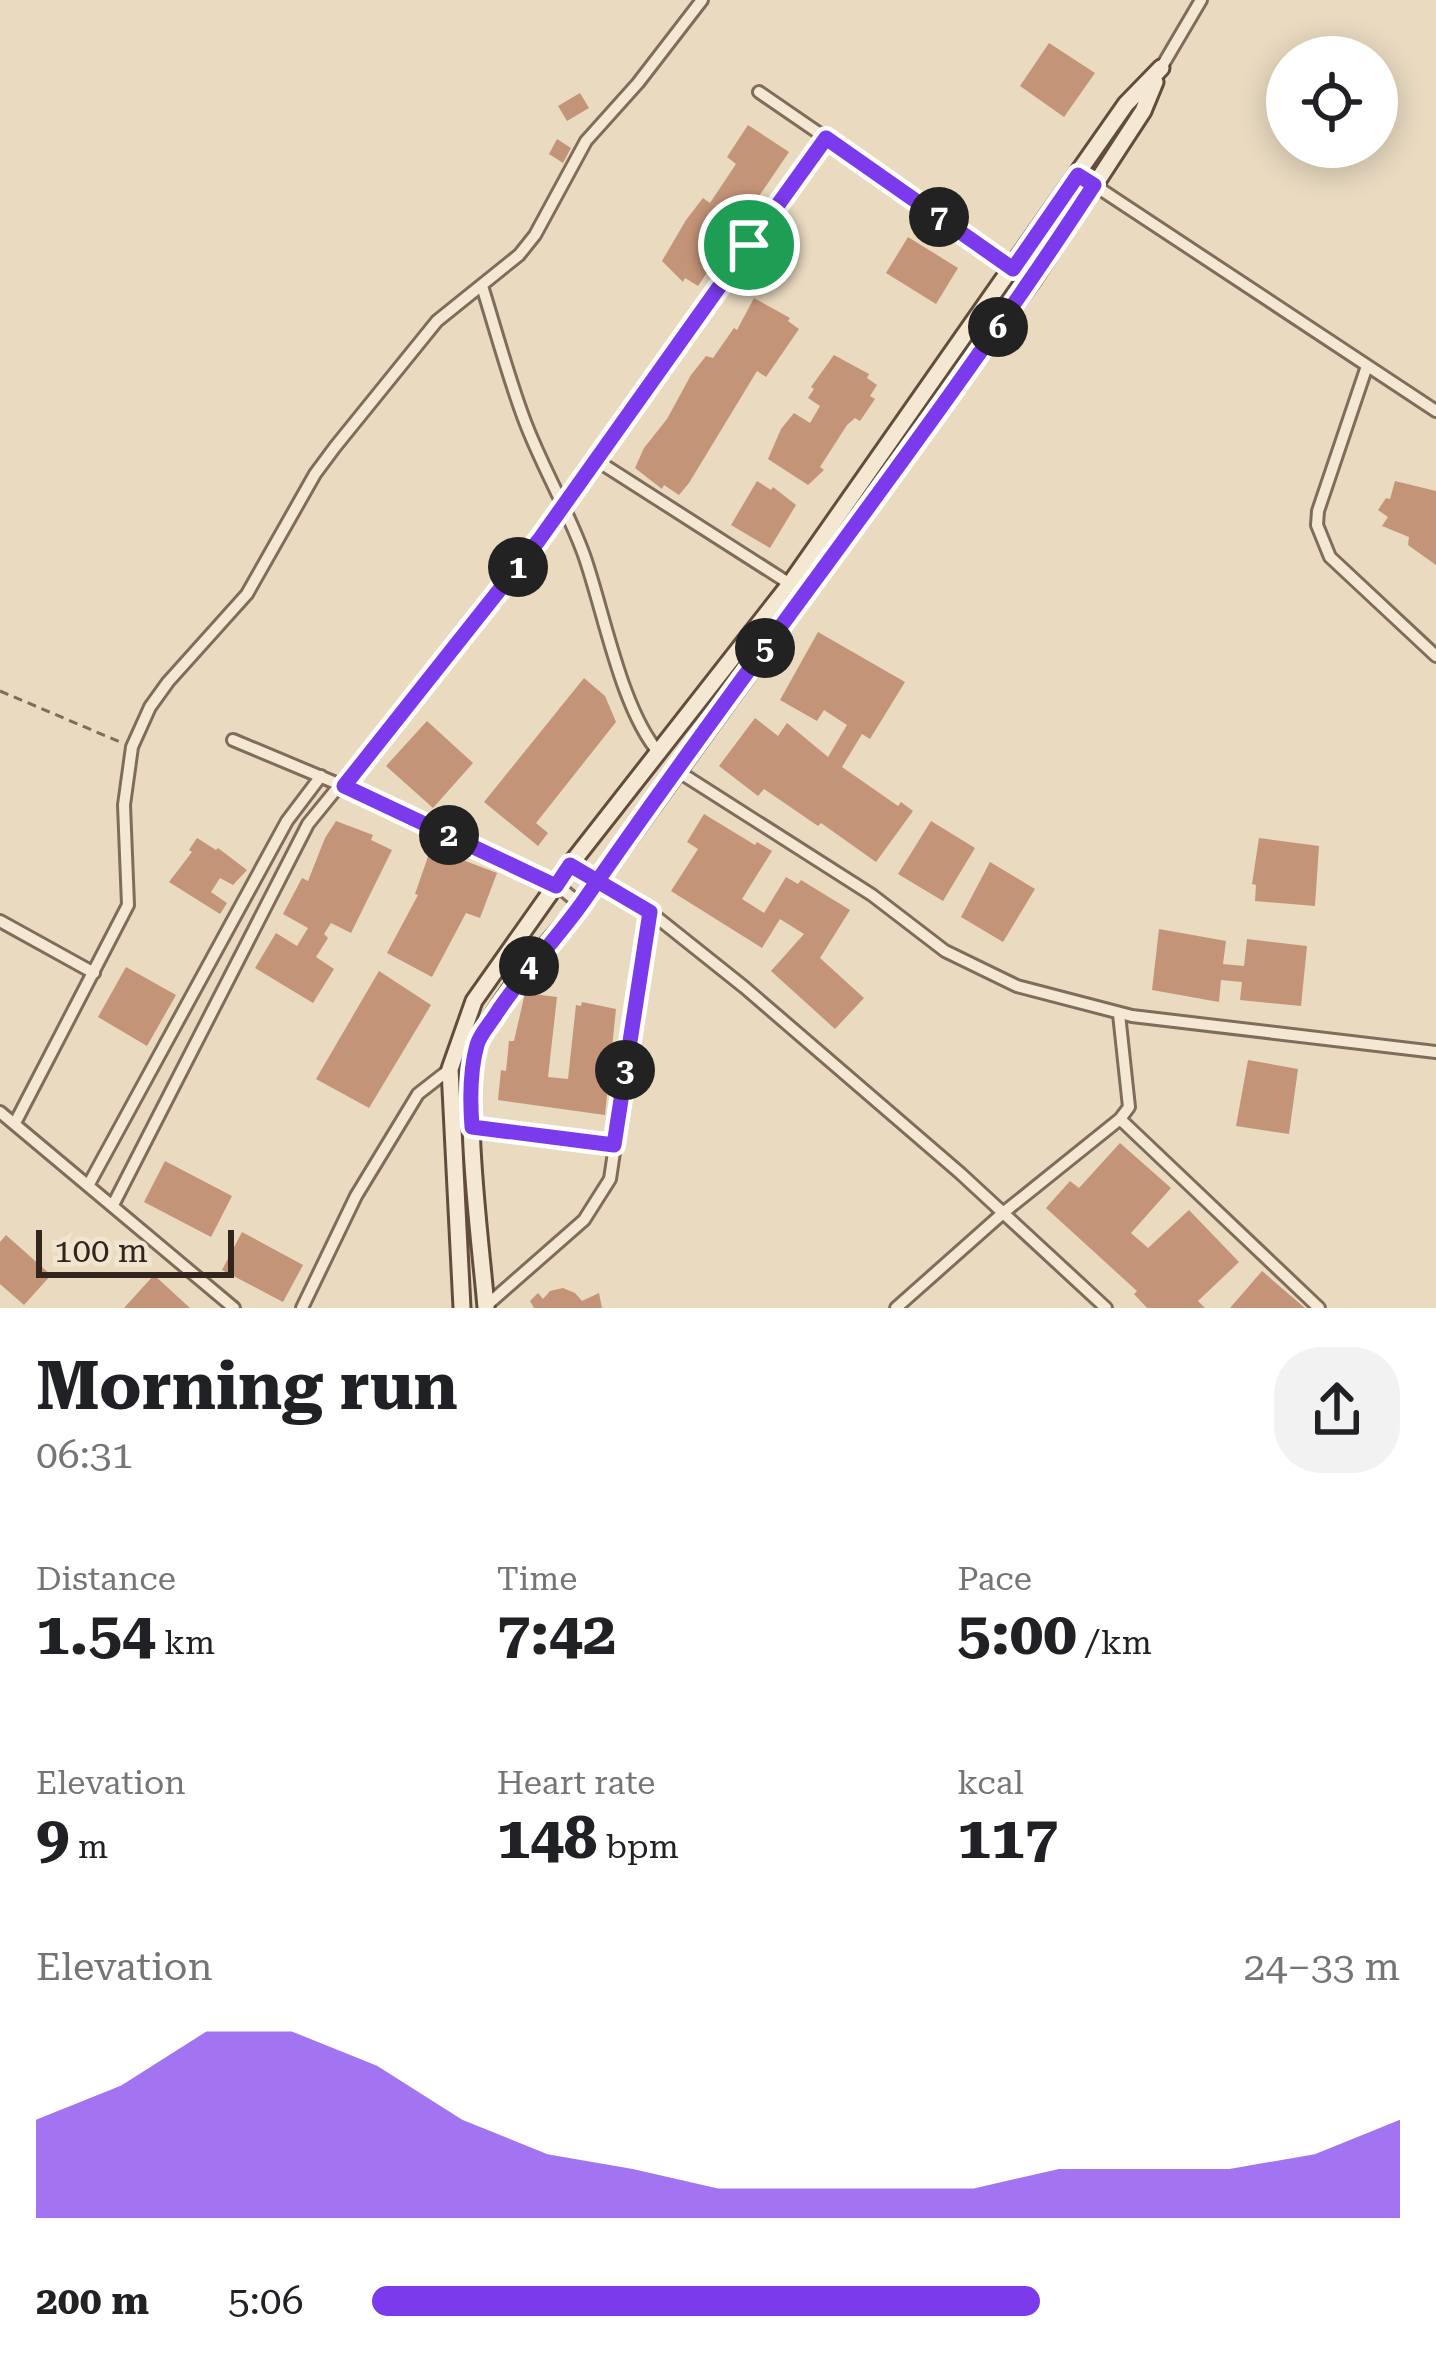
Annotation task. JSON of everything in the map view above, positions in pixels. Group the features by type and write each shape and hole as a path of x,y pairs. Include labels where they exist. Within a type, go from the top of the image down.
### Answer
{"street":[{"path":"15,1123 128,904 123,836 132,747 150,707 247,594 335,447 422,338 535,236 586,141 703,0"},
{"path":"486,1307 470,1101 477,1042 525,970 581,905 1020,297 1143,111 1161,68 1201,0"},
{"path":"462,1308 450,1069 474,1001 570,865 790,584 1126,104 1161,68"},
{"path":"759,92 1013,269"},
{"path":"112,1205 308,824 344,786 564,504 826,138"},
{"path":"1078,175 1436,410"},
{"path":"482,286 526,424 564,504 632,704 659,753"},
{"path":"1367,367 1318,511 1318,525 1330,557 1436,656"},
{"path":"596,460 790,584"},
{"path":"233,740 344,786 556,886 581,905"},
{"path":"676,770 973,967 1051,998 1119,1013 1436,1052"},
{"path":"88,1184 287,821 321,776"},
{"path":"570,865 650,912 744,987 1106,1308"},
{"path":"486,1307 584,1220 610,1179 650,912"},
{"path":"0,921 94,973"},
{"path":"896,1308 1003,1213 1120,1119 1129,1107 1119,1013"},
{"path":"302,1308 356,1196 418,1094 450,1069"},
{"path":"0,1112 234,1308"},
{"path":"1120,1119 1319,1308"}],"lane":[{"path":"472,1127 614,1145"}],"path":[{"path":"0,692 132,747"}],"building":[{"path":"1049,43 1095,73 1064,117 1020,86"},
{"path":"580,93 589,108 567,121 558,106"},
{"path":"748,125 789,152 698,286 685,278 683,282 662,261 686,220 703,198 710,203 736,164 727,157"},
{"path":"557,139 571,148 563,163 549,154"},
{"path":"908,237 958,268 936,304 886,273"},
{"path":"754,298 790,318 799,329 766,377 757,371 679,495 664,485 662,489 635,468 644,448 667,419 691,375 737,330"},
{"path":"834,355 869,374 867,378 877,385 870,396 875,399 860,421 855,418 847,425 820,467 824,470 808,485 768,459 794,413 810,423 820,406 808,398 811,387"},
{"path":"757,481 796,505 770,548 731,525"},
{"path":"1395,481 1436,491 1436,565 1408,545 1409,537 1382,526 1388,517 1378,510 1390,499"},
{"path":"818,632 905,682 870,739 862,734 842,767 898,806 901,802 913,811 876,862 764,789 758,796 719,766 755,718 778,736 787,723 828,757 847,725 824,710 817,721 780,700"},
{"path":"584,678 605,696 616,722 536,823 548,833 538,846 484,802"},
{"path":"427,721 473,763 433,808 386,766"},
{"path":"704,814 772,851 742,899 764,913 786,877 798,884 801,880 850,910 820,958 864,998 835,1029 771,971 804,934 780,919 762,948 671,891 698,849 687,842"},
{"path":"336,821 373,835 371,840 392,850 351,933 331,923 324,934 328,938 316,957 334,969 313,1003 255,968 276,933 297,946 308,928 283,914 302,878 308,881"},
{"path":"931,821 975,848 943,901 898,874"},
{"path":"197,838 247,870 233,885 220,878 211,892 227,903 220,914 169,882"},
{"path":"1259,838 1319,846 1315,906 1255,901 1256,885 1252,884"},
{"path":"431,848 497,873 480,918 466,913 432,977 387,953 418,895"},
{"path":"990,862 1035,889 1003,942 961,917"},
{"path":"1159,929 1226,941 1223,964 1244,966 1247,939 1307,946 1301,1006 1240,1000 1242,982 1221,980 1219,1002 1152,990"},
{"path":"126,967 176,995 147,1046 98,1017"},
{"path":"379,971 431,1005 369,1108 316,1079"},
{"path":"525,993 557,997 548,1077 568,1079 576,1005 616,1009 605,1115 498,1100 501,1070 506,1071 509,1041 514,1041"},
{"path":"1248,1060 1298,1069 1289,1134 1236,1126"},
{"path":"1120,1143 1171,1188 1131,1233 1148,1248 1189,1210 1239,1262 1198,1301 1205,1308 1147,1308 1134,1294 1137,1291 1046,1208 1070,1181 1079,1188"},
{"path":"165,1161 232,1196 211,1237 144,1202"},
{"path":"242,1232 303,1265 283,1302 222,1270"},
{"path":"6,1235 51,1275 24,1305 0,1284 0,1242"},
{"path":"1262,1271 1305,1308 1230,1308"},
{"path":"154,1275 190,1308 124,1308"},
{"path":"563,1288 582,1301 599,1293 602,1308 534,1308 530,1301 538,1293 543,1299 550,1291"}],"route":[{"path":"749,245 539,540 344,786 556,886 570,865 597,881 650,912 614,1145 472,1127 477,1042 525,970 581,905 597,881 676,770 1034,278 1094,185 1078,175 1013,269 826,138 749,245"}]}
